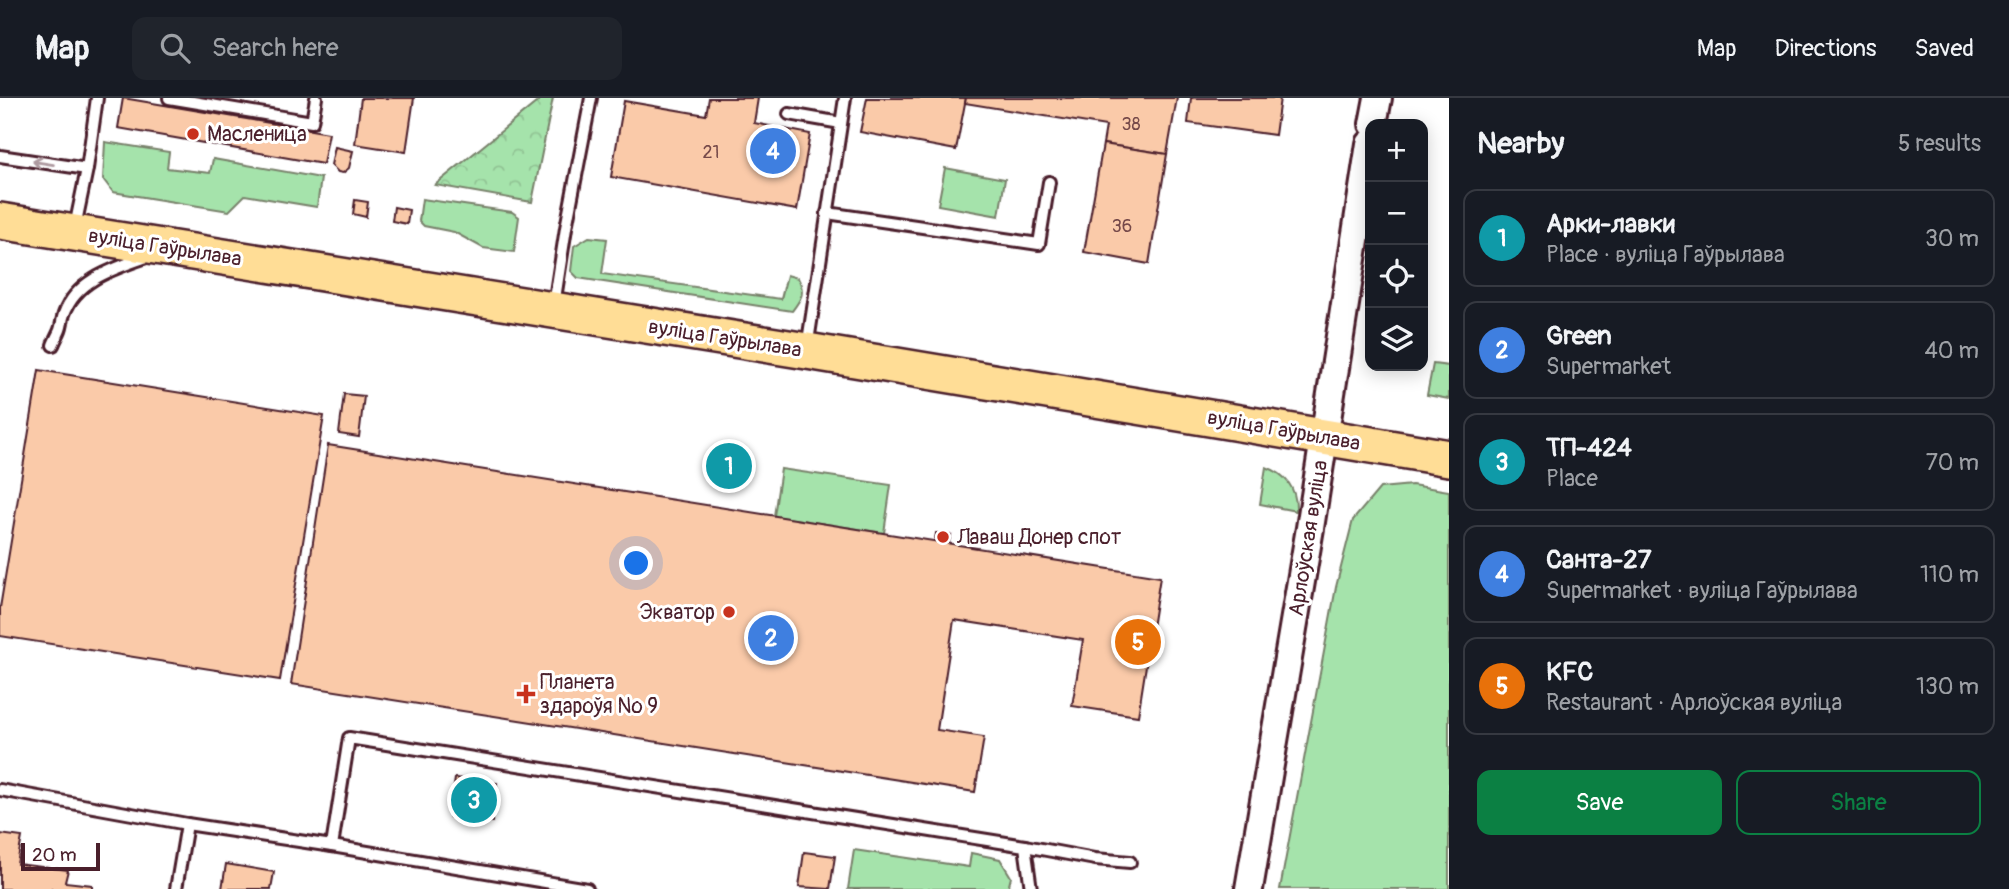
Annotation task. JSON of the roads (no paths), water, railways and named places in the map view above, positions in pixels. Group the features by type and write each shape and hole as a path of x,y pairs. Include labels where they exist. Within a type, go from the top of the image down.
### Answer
{"main road":[{"name":"вуліца Гаўрылава","path":"0,221 1449,458"}],"street":[{"path":"1374,119 1378,98"},
{"name":"Арлоўская вуліца","path":"1249,889 1325,436 1365,176"}],"lane":[{"path":"74,233 97,98"},
{"path":"169,98 312,122 316,98"},
{"path":"553,311 591,98"},
{"path":"807,351 845,98"},
{"path":"789,114 841,122"},
{"path":"0,156 86,169"},
{"path":"827,213 1039,244 1049,182"},
{"path":"52,345 61,329 63,314 74,296 92,280 115,268 173,248"},
{"path":"332,846 349,738 1095,859 1130,862"},
{"path":"0,790 187,824 587,889"},
{"path":"176,889 187,824"},
{"path":"1026,846 1031,889"}],"place":[{"name":"Масленица","path":"193,134"},
{"name":"Санта-27","path":"773,151"},
{"name":"Арки-лавки","path":"729,466"},
{"name":"Лаваш Донер спот","path":"943,537"},
{"name":"Экватор","path":"729,612"},
{"name":"Green","path":"771,638"},
{"name":"KFC","path":"1138,642"},
{"name":"Планета здароўя № 9","path":"526,694"},
{"name":"ТП-424","path":"474,800"}]}
